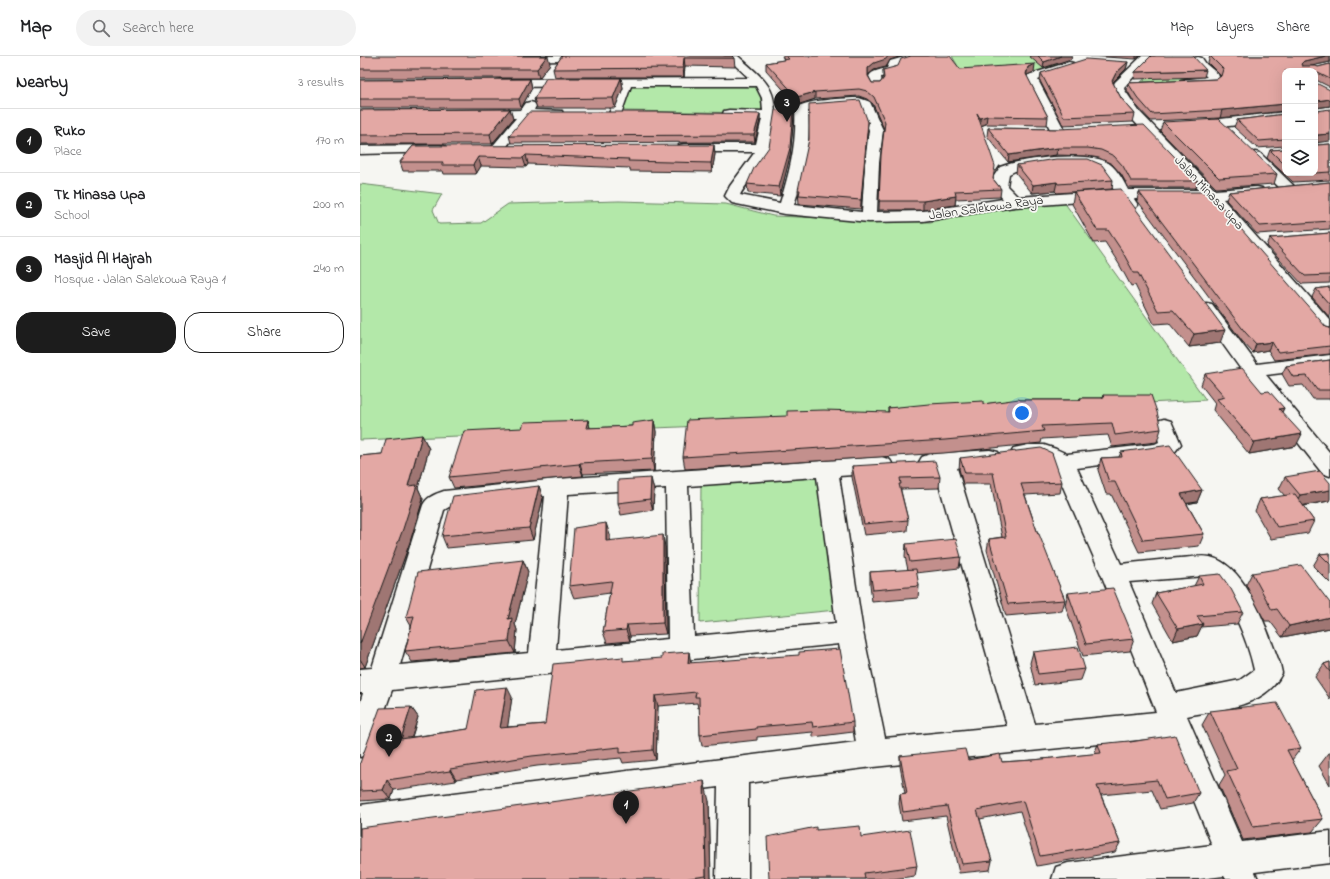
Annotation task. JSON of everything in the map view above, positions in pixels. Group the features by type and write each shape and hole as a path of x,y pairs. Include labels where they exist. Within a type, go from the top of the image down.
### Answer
{"street":[{"path":"504,56 511,59 576,58"},
{"path":"670,148 763,148 769,115 768,93 760,82 731,56"},
{"path":"876,86 875,75 893,70 894,63 922,56"},
{"path":"498,148 525,115 543,83 561,58"},
{"path":"1192,58 1212,58"},
{"path":"1172,83 1214,80 1214,77 1192,58"},
{"path":"1124,63 1144,60"},
{"path":"1119,84 1144,60"},
{"path":"1074,130 1052,131 1032,78 1083,61"},
{"path":"704,83 709,70"},
{"path":"487,83 760,82"},
{"path":"615,114 626,83"},
{"path":"1119,84 1134,84"},
{"name":"Jalan Minasa Upa","path":"1119,84 1118,89 1122,98 1154,126 1212,195 1261,240 1295,292 1330,331"},
{"path":"785,209 800,164 802,141 801,110 808,106 863,102 866,105 876,130 872,163 870,216"},
{"path":"470,114 570,114"},
{"path":"600,114 631,114"},
{"path":"715,114 769,115"},
{"path":"1205,124 1282,116"},
{"path":"1220,123 1231,134"},
{"path":"1130,128 1154,126"},
{"path":"482,149 513,148"},
{"name":"Jalan Salekowa Raya","path":"763,148 761,155 737,186 732,196 735,199 785,209 870,216 939,215 1014,202 1123,194 1212,195 1296,188 1251,152 1269,153"},
{"path":"360,150 452,149"},
{"path":"1014,202 1000,186 1001,177 1004,170 1008,168 1051,162 1080,161 1099,163 1105,167 1115,180 1141,220"},
{"path":"1295,292 1316,290"},
{"path":"1197,295 1252,371 1330,468"},
{"path":"1252,371 1330,361"},
{"path":"1063,462 1155,451 1166,448 1170,444 1170,441 1164,426"},
{"path":"360,744 371,680 434,505 444,499 557,487 944,462 1039,451 1053,455 1063,462 1113,574 1171,715 1185,742 1238,869"},
{"path":"944,462 1025,738"},
{"path":"827,469 850,632 873,753"},
{"path":"677,480 681,649"},
{"path":"541,663 557,487"},
{"path":"360,820 733,773 873,753 1025,738 1171,715 1247,691 1262,680 1268,673 1266,664 1235,590 1223,575 1212,567 1201,566 1113,574"},
{"path":"371,680 850,632"},
{"path":"732,879 733,773"},
{"path":"1068,879 1238,869 1330,847"}],"green space":[{"path":"952,56 1032,56 1050,64 1063,63 1079,69 1034,74 1022,68 960,70"},
{"path":"1172,56 1207,73 1209,81 1141,82"},
{"path":"628,84 760,87 762,113 620,111"},
{"path":"360,184 442,194 433,210 439,224 481,223 508,204 619,201 726,204 773,216 930,222 986,211 1064,202 1206,400 679,427 360,440"},
{"path":"827,470 847,609 700,623 701,480"}],"building":[{"path":"360,56 547,56 537,69 360,69"},
{"path":"562,56 732,56 734,58 684,58 683,68 553,69"},
{"path":"786,56 888,56 886,59 874,63 868,68 868,76 872,83 880,83 884,78 883,70 898,66 901,59 911,56 950,56 960,69 1035,64 1028,67 1026,74 1048,117 987,116 980,118 977,113 995,166 993,179 1001,189 955,191 956,196 923,201 879,201 881,155 885,122 874,97 867,91 859,89 815,92 797,97 766,63 789,59"},
{"path":"1038,56 1061,56 1044,62"},
{"path":"1151,56 1193,56 1206,70 1135,72"},
{"path":"1210,56 1326,56 1304,61 1301,64 1302,66 1318,67 1330,64 1330,79 1318,73 1318,68 1282,68 1282,104 1222,110 1152,114 1137,97 1128,83 1217,79 1221,76 1223,69"},
{"path":"1086,59 1128,62 1116,73 1112,81 1121,98 1135,114 1064,117 1041,73"},
{"path":"546,78 621,78 613,98 534,99"},
{"path":"530,79 519,99 360,99 360,80"},
{"path":"1318,84 1330,90 1330,99 1318,101"},
{"path":"860,100 868,122 861,200 799,195 800,190 798,190 809,139 809,104"},
{"path":"793,108 790,148 779,187 747,184 754,168 769,147 775,110"},
{"path":"510,109 490,134 360,135 360,110"},
{"path":"1330,109 1330,134 1318,135 1318,111"},
{"path":"529,112 760,114 754,135 509,136"},
{"path":"1282,114 1282,139 1259,141 1237,120"},
{"path":"1219,119 1277,174 1219,178 1163,122"},
{"path":"1144,125 1198,181 1131,181 1123,166 1114,156 1101,150 1088,148 1058,148 1009,155 988,128 1059,129"},
{"path":"1330,144 1330,172 1318,173 1318,145"},
{"path":"714,145 711,163 628,161 629,159 526,155 523,158 478,157 473,165 441,165 443,162 400,162 413,146"},
{"path":"1282,149 1282,162 1270,150"},
{"path":"1056,159 1088,159 1102,165 1113,180 1058,184 1057,182 1033,185 1017,165"},
{"path":"1330,182 1330,221 1260,226 1229,192"},
{"path":"1121,189 1225,330 1194,334 1173,310 1158,311 1138,273 1134,273 1108,230 1097,230 1074,192"},
{"path":"1139,192 1209,192 1326,327 1330,328 1330,346 1278,352 1272,342 1256,344 1245,332"},
{"path":"1330,233 1330,275 1305,276 1270,238"},
{"path":"1330,287 1330,305 1316,289"},
{"path":"1330,360 1330,390 1317,390 1307,376 1293,377 1286,366"},
{"path":"1242,368 1262,392 1269,391 1284,408 1279,409 1302,434 1254,442 1217,399 1225,397 1205,374"},
{"path":"1103,395 1151,395 1161,429 1115,435 1112,423 1042,426 1044,431 945,440 683,457 687,420 787,416 787,411 824,410 889,412 888,408 929,404 983,401 983,404 1019,399 1081,400 1080,398 1104,398"},
{"path":"588,420 586,428 632,426 632,423 654,420 652,459 580,463 449,477 464,431 522,428 524,422"},
{"path":"422,435 408,486 417,485 403,529 360,644 360,456 382,454 386,439"},
{"path":"1170,445 1202,490 1181,494 1204,534 1143,540 1115,482 1109,482 1101,458 1122,457 1121,452"},
{"path":"1041,448 1052,453 1062,482 1021,484 1038,534 1065,600 1008,604 989,539 1006,537 993,473 965,473 960,458"},
{"path":"935,461 940,477 900,478 901,484 899,484 908,520 864,524 852,466"},
{"path":"1320,471 1330,483 1330,490 1300,495 1285,477"},
{"path":"651,478 650,499 618,503 618,480"},
{"path":"539,486 529,528 442,536 453,496"},
{"path":"1295,494 1314,521 1277,527 1260,499"},
{"path":"606,523 606,541 663,535 663,623 627,625 626,630 603,632 612,581 569,586 574,528"},
{"path":"956,539 961,557 910,562 906,544"},
{"path":"1330,553 1330,564 1320,554"},
{"path":"523,560 508,619 512,618 509,641 405,651 414,616 406,617 418,572"},
{"path":"1301,565 1330,603 1330,617 1289,626 1277,609 1272,610 1252,573"},
{"path":"916,569 919,586 873,590 870,572"},
{"path":"1220,574 1231,589 1243,612 1197,616 1203,624 1178,629 1156,593 1203,584 1199,576"},
{"path":"1113,588 1134,639 1086,644 1068,593"},
{"path":"1078,647 1085,669 1038,674 1033,652"},
{"path":"840,649 853,722 813,727 812,722 756,727 756,729 700,735 699,697 695,697 696,692 655,696 653,750 620,753 620,747 532,756 450,769 450,771 387,780 383,790 360,791 360,763 380,708 411,707 401,739 468,729 476,690 507,687 500,728 545,724 553,664 623,657 623,661 662,658 662,654 689,652 688,663 799,655 799,652"},
{"path":"1330,662 1330,672 1324,664"},
{"path":"1277,703 1301,748 1287,750 1323,819 1253,827 1227,771 1237,769 1210,711"},
{"path":"1175,735 1199,793 1165,799 1157,780 1097,786 1120,843 1040,856 1023,801 977,810 992,861 962,864 947,806 903,812 900,794 907,793 900,756 965,749 968,760 1000,754 1002,762 1033,760 1101,753 1098,744 1130,742"},
{"path":"704,781 706,876 683,879 360,879 360,828"},
{"path":"860,826 861,837 910,830 917,866 864,873 865,879 769,879 767,837 816,827 816,830"}],"place":[{"name":"Masjid Al Hajrah","path":"787,122"},
{"name":"Tk Minasa Upa","path":"389,757"},
{"name":"Ruko","path":"626,824"}]}
